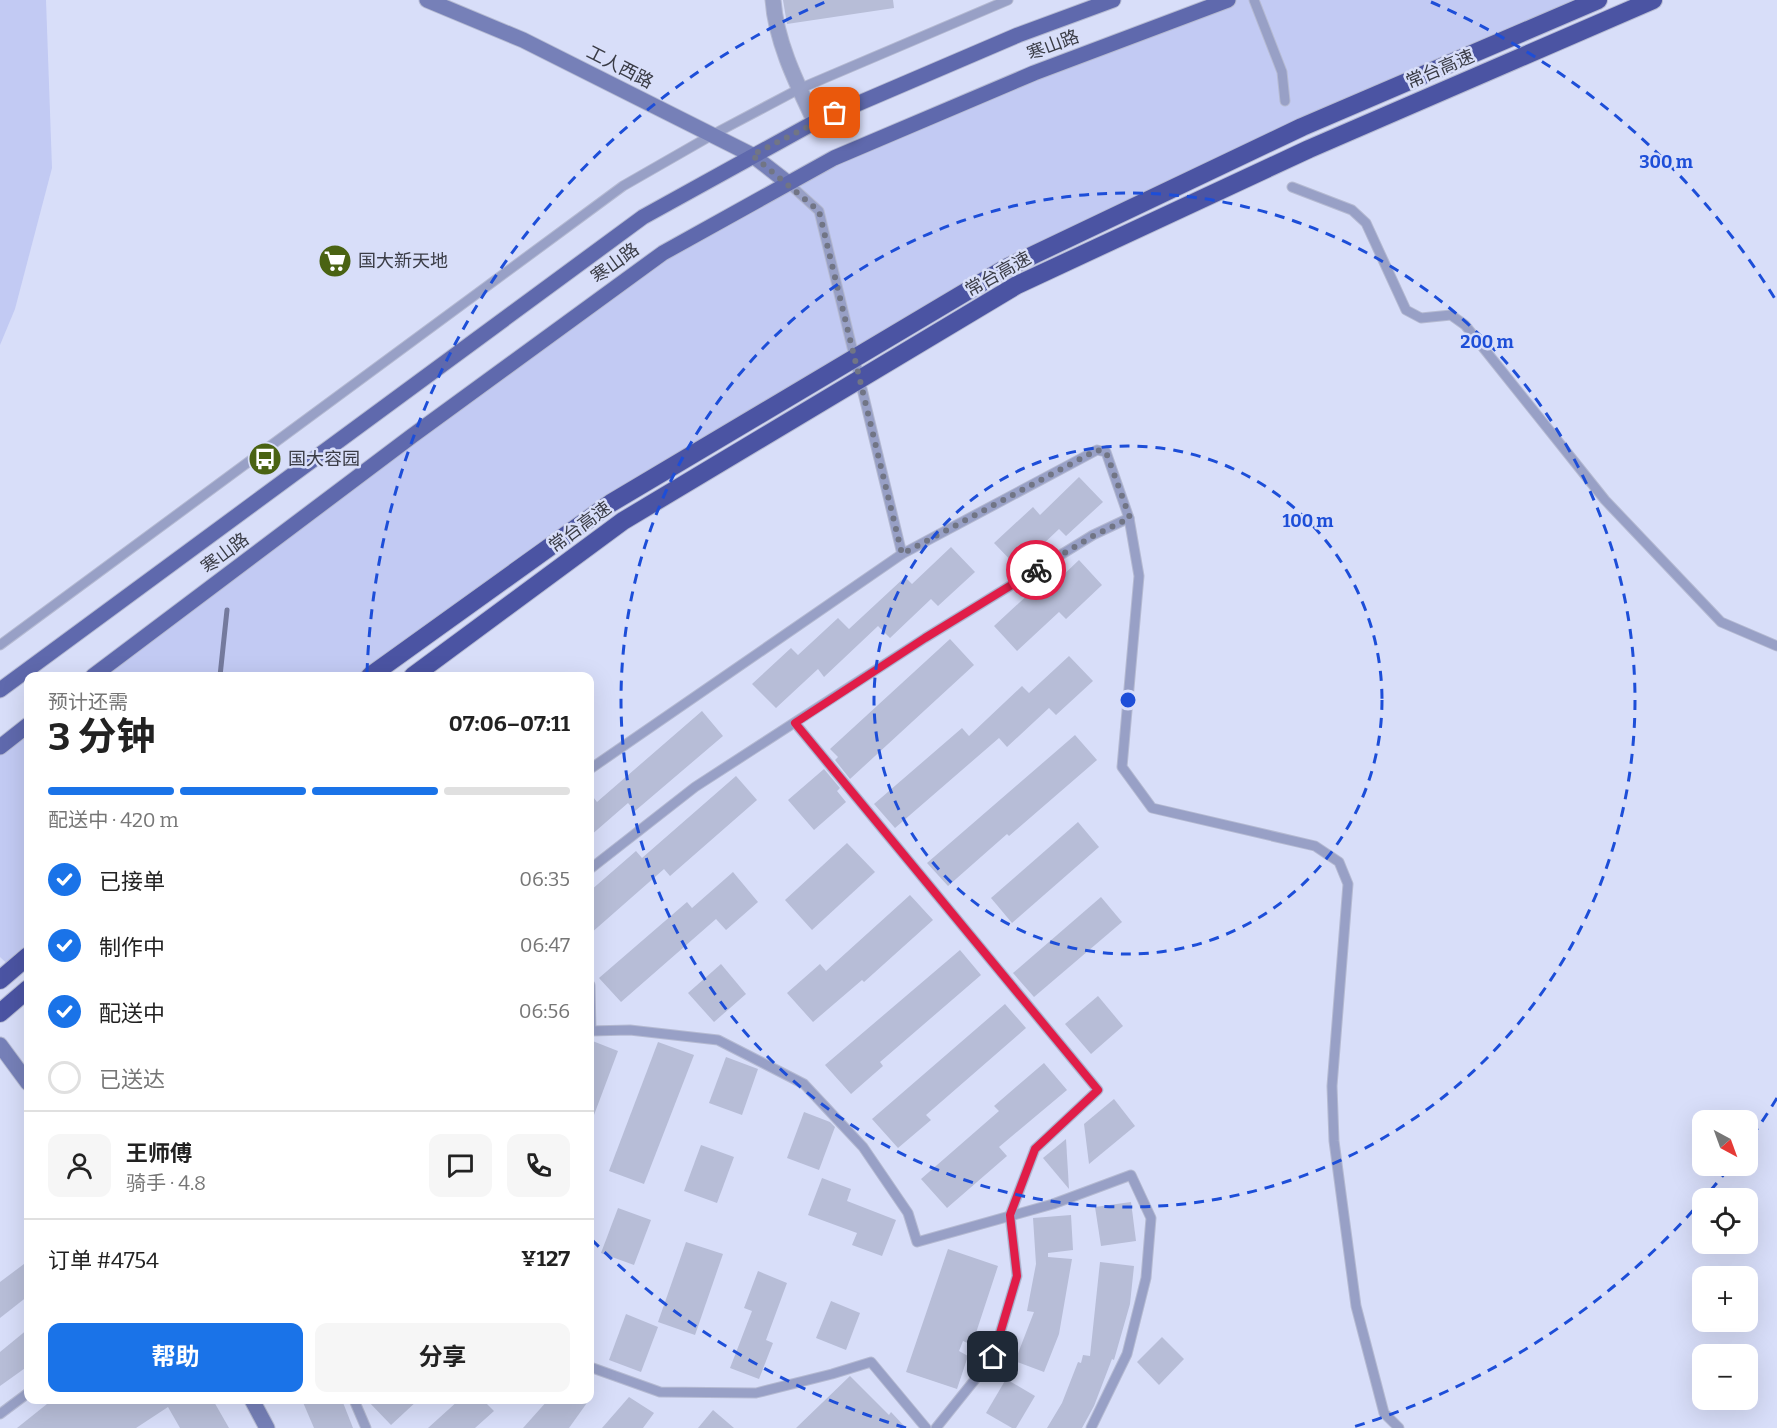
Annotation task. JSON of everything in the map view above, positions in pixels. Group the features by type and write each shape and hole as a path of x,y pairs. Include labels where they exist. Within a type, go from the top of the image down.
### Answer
{"highway":[{"name":"常台高速","path":"376,672 611,503 1006,268 1302,127 1598,0"},
{"name":"常台高速","path":"418,672 623,521 1017,285 1309,149 1653,0"},
{"path":"6,975 24,959"},
{"path":"0,1013 24,992"}],"main road":[{"name":"工人西路","path":"427,0 523,40 752,155 788,183"},
{"name":"寒山路","path":"24,672 643,217 815,122 1018,35 1113,0"},
{"name":"寒山路","path":"98,672 412,436 663,253 834,158 1034,73 1228,0"},
{"name":"寒山路","path":"0,690 24,672"},
{"path":"0,747 24,728"},
{"path":"0,1045 24,1078"},
{"path":"254,1404 267,1428"}],"street":[{"path":"774,0 775,19 799,89 815,122"}],"lane":[{"path":"0,645 623,186 799,89 1008,0"},
{"path":"1254,0 1282,72 1285,101"},
{"path":"788,183 819,211 902,554"},
{"path":"1292,187 1352,210 1366,223 1406,310 1421,318 1451,315 1465,326 1605,500 1721,622 1777,646"},
{"path":"594,766 902,554 1097,450 1106,452 1130,518 1139,576 1122,767 1152,808 1315,846 1339,862 1348,884 1332,1086 1334,1141 1356,1306 1384,1413 1399,1428"},
{"path":"594,866 695,787 954,620 1093,536 1130,518"},
{"path":"795,723 1098,1090 1035,1149 1010,1215 1017,1276 993,1357 936,1428"},
{"path":"594,1031 630,1030 718,1040 804,1083 863,1147 908,1213 917,1242 1053,1204 1131,1174 1151,1218 1146,1278 1127,1354 1092,1428"},
{"path":"594,1368 660,1392 756,1393 871,1362 926,1428"},
{"path":"0,1414 24,1396"},
{"path":"356,1404 366,1428"}],"shaded area":[{"path":"0,0 46,0 52,168 15,309 0,345"},
{"path":"1228,0 1598,0 1006,268 611,503 376,672 98,672 663,253 788,183"},
{"path":"24,728 24,959 13,969 0,957 0,747"}],"building":[{"path":"783,0 893,0 894,8 787,24"},
{"path":"1079,477 1103,502 1066,536 1059,529 1018,568 994,543 1033,507 1040,515"},
{"path":"951,547 975,572 938,606 931,599 890,638 878,626 824,677 818,669 776,708 752,684 791,648 798,655 838,618 849,629 905,577 912,584"},
{"path":"1079,560 1102,585 1066,619 1059,612 1017,651 994,626 1033,590 1039,598"},
{"path":"950,639 974,665 850,779 835,760 838,757 830,749"},
{"path":"1069,656 1093,681 1056,715 1049,708 1007,747 999,738 895,828 874,804 962,728 969,736 1022,686 1029,693"},
{"path":"702,711 723,736 635,811 628,803 594,833 594,798 597,802"},
{"path":"1075,735 1097,760 948,886 927,863"},
{"path":"824,769 840,788 837,791 846,802 814,830 788,800"},
{"path":"736,776 757,800 670,876 664,869 594,930 594,888 636,851 642,858"},
{"path":"1078,822 1099,847 1012,923 991,898"},
{"path":"847,843 875,872 812,930 785,900"},
{"path":"733,872 758,902 726,930 716,919 621,1002 599,978 687,902 692,908"},
{"path":"910,895 933,920 864,982 862,980 813,1022 787,993 820,964 826,971"},
{"path":"1101,897 1122,922 1034,997 1013,973"},
{"path":"960,950 981,975 880,1062 883,1066 851,1094 825,1065"},
{"path":"721,964 746,994 714,1022 688,993"},
{"path":"1098,996 1123,1026 1091,1054 1065,1024"},
{"path":"1005,1004 1026,1028 926,1115 931,1120 898,1148 872,1119"},
{"path":"594,1042 618,1051 594,1115"},
{"path":"658,1042 694,1055 644,1184 609,1171"},
{"path":"726,1057 758,1069 742,1115 709,1103"},
{"path":"1044,1063 1067,1090 999,1147 1007,1156 947,1208 921,1179 999,1111 994,1106"},
{"path":"1114,1099 1135,1126 1089,1164 1084,1124"},
{"path":"804,1112 830,1122 835,1127 819,1170 787,1158"},
{"path":"1066,1139 1069,1189 1043,1158"},
{"path":"701,1145 734,1157 717,1203 684,1191"},
{"path":"822,1178 851,1189 847,1201 896,1220 882,1256 852,1245 857,1233 808,1215"},
{"path":"1131,1202 1136,1241 1101,1246 1095,1207"},
{"path":"618,1208 651,1220 634,1265 601,1253"},
{"path":"1071,1215 1073,1250 1048,1253 1048,1257 1072,1259 1059,1334 1044,1372 1015,1361 1034,1312 1027,1311 1036,1264 1033,1218"},
{"path":"686,1242 723,1254 695,1335 658,1322"},
{"path":"948,1249 998,1266 972,1345 963,1341 959,1351 968,1356 957,1389 906,1372"},
{"path":"1100,1262 1134,1266 1130,1304 1114,1360 1112,1359 1094,1406 1082,1428 1047,1428 1062,1403 1078,1362 1081,1363 1083,1355 1090,1356"},
{"path":"24,1264 24,1299 0,1318 0,1282"},
{"path":"758,1271 787,1283 766,1340 773,1343 759,1379 730,1368 752,1311 744,1308"},
{"path":"831,1301 860,1313 846,1350 816,1338"},
{"path":"626,1314 658,1327 641,1372 609,1360"},
{"path":"24,1332 24,1369 0,1386 0,1352"},
{"path":"1162,1337 1184,1359 1159,1385 1137,1362"},
{"path":"850,1376 889,1415 891,1412 906,1428 796,1428"},
{"path":"1006,1379 1035,1396 1016,1428 986,1413"},
{"path":"629,1397 654,1413 643,1428 602,1428"},
{"path":"47,1404 215,1404 229,1428 180,1428 168,1407 136,1428 17,1428"},
{"path":"304,1404 344,1404 353,1428 314,1428"},
{"path":"371,1404 414,1404 391,1425"},
{"path":"455,1404 487,1404 494,1411 475,1428 428,1428"},
{"path":"544,1404 586,1404 569,1428 523,1428"},
{"path":"713,1410 734,1428 698,1428"}],"waterway":[{"path":"220,672 227,610"}],"way so far":[{"path":"835,113 752,155 819,211 902,554 1097,450 1106,452 1130,518 1093,536 1036,570"}],"place":[{"name":"国大新天地","path":"335,261"},
{"name":"国大容园","path":"265,459"}],"route":[{"path":"993,1357 1017,1276 1010,1215 1035,1149 1098,1090 795,723 925,638 1036,570"}]}
